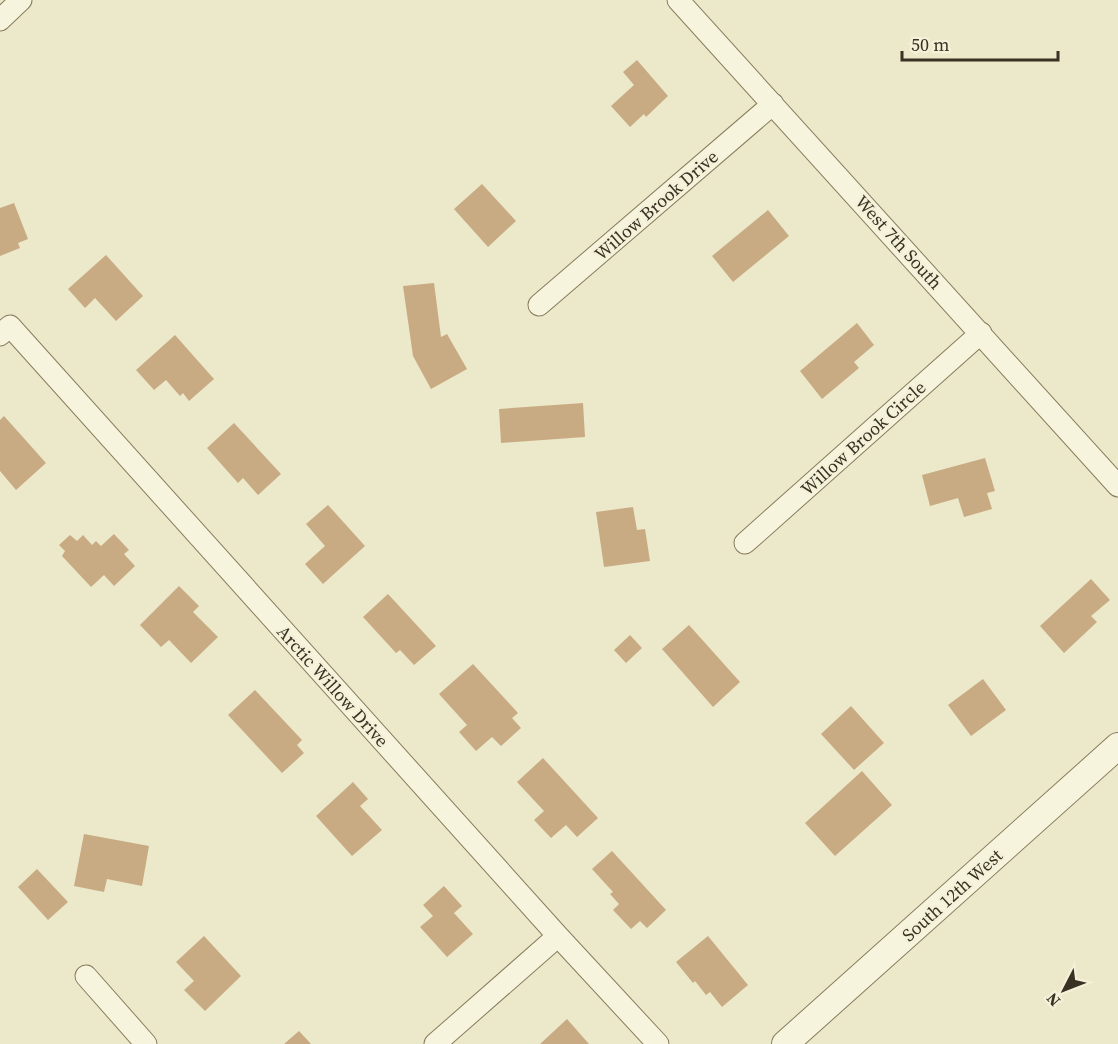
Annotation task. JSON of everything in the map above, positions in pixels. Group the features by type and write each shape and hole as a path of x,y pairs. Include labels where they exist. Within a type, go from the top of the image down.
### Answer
{"street":[{"path":"0,20 21,0"},
{"name":"West 7th South","path":"678,0 1118,486"},
{"name":"Willow Brook Drive","path":"539,305 773,104"},
{"name":"Arctic Willow Drive","path":"5,331 658,1044"},
{"name":"Willow Brook Circle","path":"745,543 981,333"},
{"name":"South 12th West","path":"785,1044 1118,746"},
{"path":"435,1044 558,936"},
{"path":"86,976 146,1044"}],"building":[{"path":"637,60 668,96 646,117 644,114 630,127 611,106 634,85 623,72"},
{"path":"482,184 516,221 488,247 454,209"},
{"path":"14,203 28,239 18,243 20,248 0,256 0,208"},
{"path":"768,210 789,236 733,282 712,256"},
{"path":"106,255 143,296 116,321 95,298 85,308 68,289"},
{"path":"434,283 441,337 447,334 467,369 431,389 413,356 403,286"},
{"path":"857,323 874,345 854,362 859,368 822,399 800,371"},
{"path":"175,335 214,379 189,401 183,393 180,396 166,380 154,390 136,370"},
{"path":"583,403 585,437 501,443 499,409"},
{"path":"4,416 46,463 16,490 0,471 0,420"},
{"path":"234,423 281,474 258,495 243,478 238,483 207,448"},
{"path":"985,458 995,491 987,493 992,509 964,517 958,498 930,506 922,475"},
{"path":"328,505 365,546 323,584 305,564 325,546 306,524"},
{"path":"633,507 637,530 645,529 650,561 604,567 596,512"},
{"path":"114,534 129,550 124,554 135,566 114,586 104,575 91,587 62,556 65,551 59,545 70,535 77,541 83,535 92,545 96,541 101,546"},
{"path":"1091,579 1110,600 1091,616 1097,622 1064,653 1040,626"},
{"path":"179,586 199,606 193,612 218,637 191,663 169,640 161,647 140,625"},
{"path":"388,594 436,646 414,665 400,650 396,653 363,617"},
{"path":"689,625 740,682 713,707 662,649"},
{"path":"630,635 642,648 626,663 614,650"},
{"path":"473,664 518,713 512,718 521,728 501,746 492,737 476,751 459,732 467,725 439,694"},
{"path":"983,679 1006,710 971,736 948,705"},
{"path":"255,690 302,740 297,745 304,753 282,773 228,715"},
{"path":"851,706 884,743 854,770 821,734"},
{"path":"543,758 598,818 577,837 566,825 551,838 534,820 544,811 517,782"},
{"path":"862,771 892,805 835,856 805,823"},
{"path":"353,782 368,799 360,806 382,830 352,856 316,816"},
{"path":"84,834 149,846 142,886 107,879 104,892 74,886"},
{"path":"612,851 666,910 647,928 640,921 631,929 613,910 619,904 610,894 613,892 592,869"},
{"path":"37,869 68,902 48,920 18,887"},
{"path":"444,886 462,906 454,913 473,934 447,957 420,927 433,916 423,905"},
{"path":"204,936 241,976 205,1011 184,990 194,981 176,962"},
{"path":"708,936 748,985 722,1007 710,992 706,995 695,981 693,983 676,962"},
{"path":"567,1019 589,1044 540,1044"},
{"path":"299,1031 311,1044 284,1044"}]}
